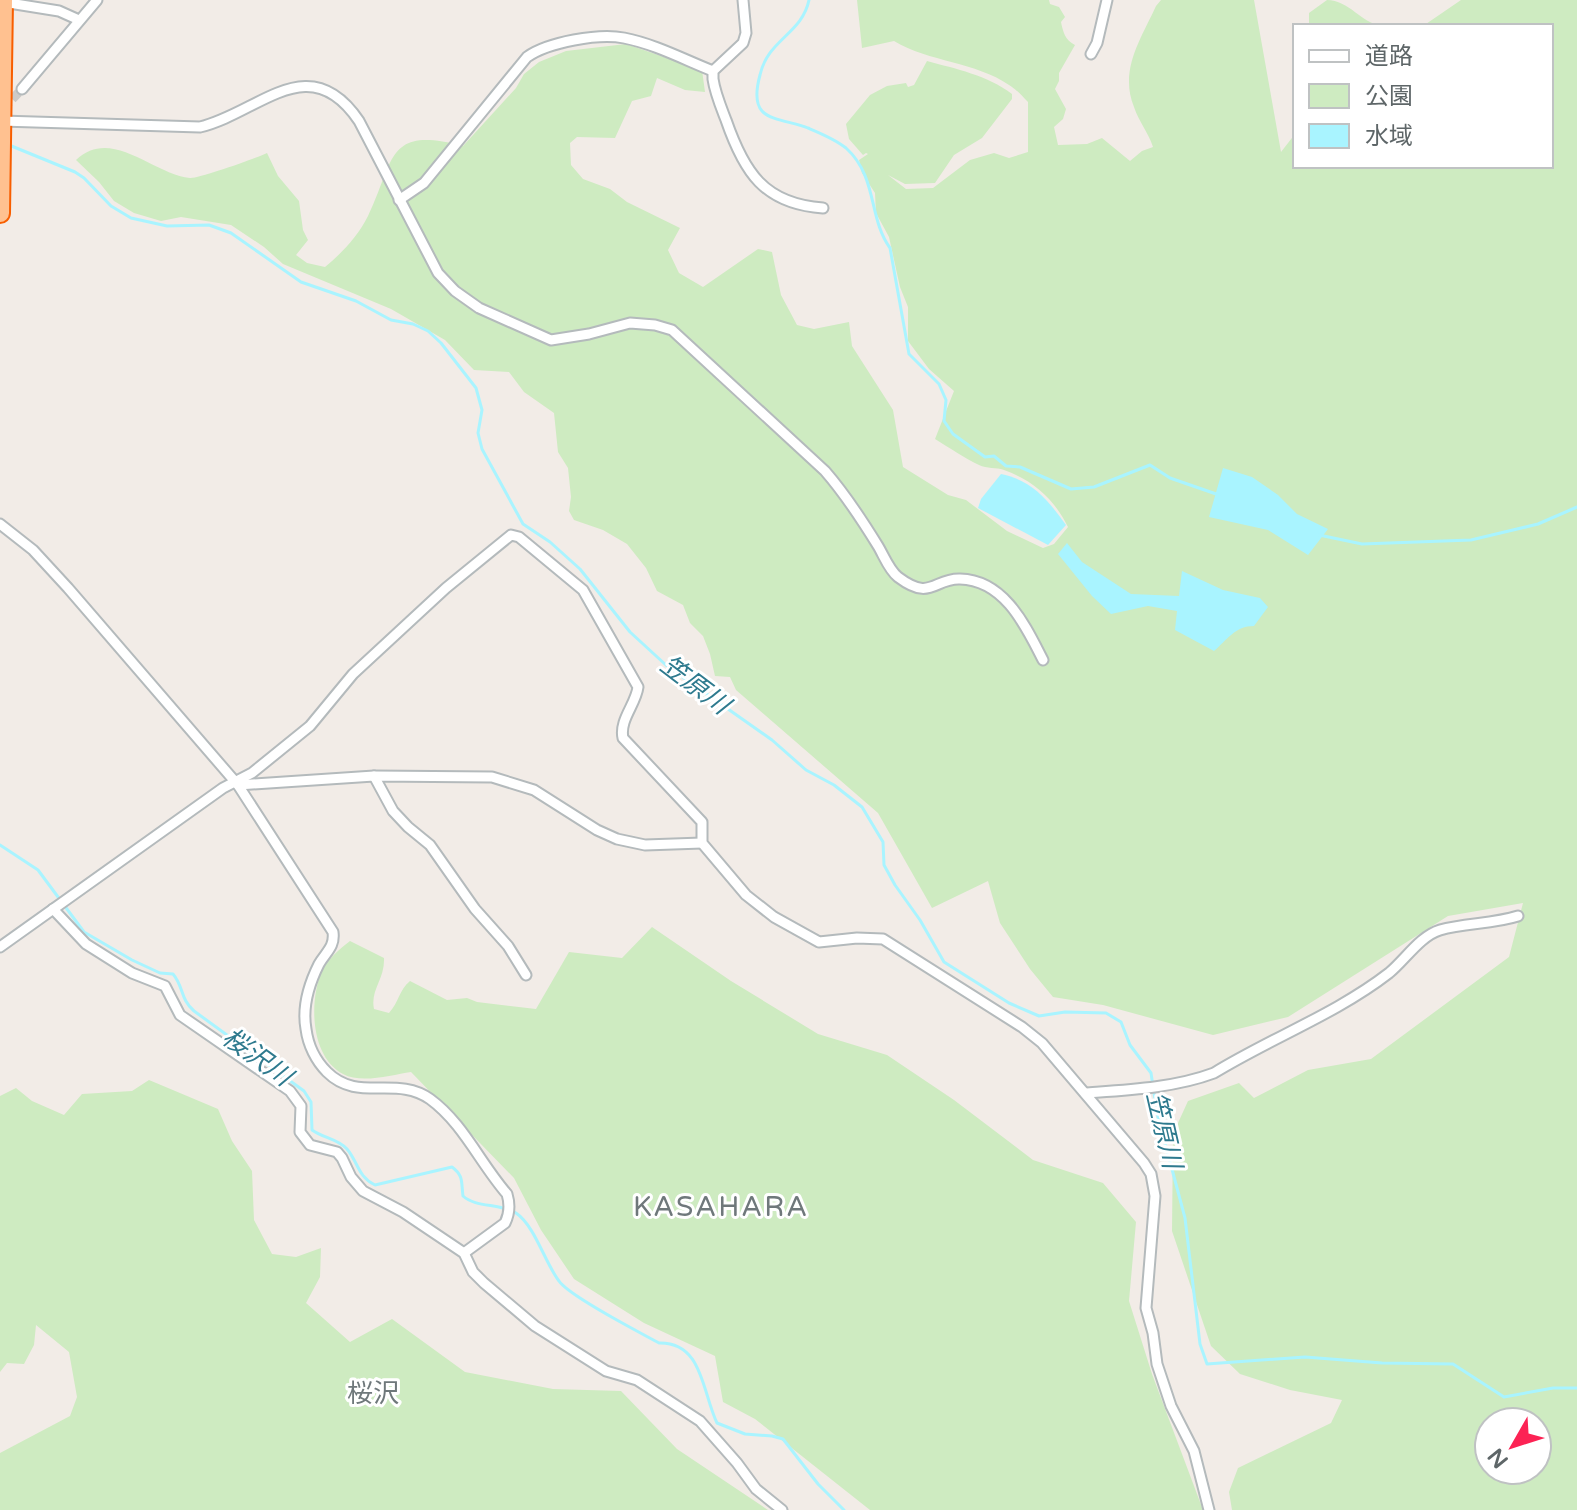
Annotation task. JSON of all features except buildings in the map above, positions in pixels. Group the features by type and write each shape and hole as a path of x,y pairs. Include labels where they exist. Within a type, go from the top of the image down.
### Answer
{"highway":[{"path":"0,213 3,1"}],"street":[{"path":"22,89 97,0"},
{"path":"713,71 743,43 746,33 743,0"},
{"path":"1091,54 1097,43 1107,0"},
{"path":"3,1 59,11 79,20"},
{"path":"399,200 424,183 527,57 536,51 581,40 622,38 713,71"},
{"path":"713,71 714,87 747,171 780,199 799,207 823,208"},
{"path":"2,136 200,127 214,124 291,87 322,89 352,111 438,273 455,291 479,308 551,340 630,323 672,330 825,471 841,490 894,574 911,586 930,589 959,578 983,584 1004,598 1022,619 1043,660"},
{"path":"0,524 33,550 68,588 236,783 333,932 333,945 321,962 307,993 304,1018 311,1048 321,1066 337,1082 350,1088 406,1088 430,1100 457,1125 507,1194 508,1217 505,1223 464,1253"},
{"path":"0,947 252,773 310,726 353,674 446,588 511,535 519,537 583,590 638,687 637,696 621,727 623,738 702,822 702,843 746,895 774,917 819,942 883,939 1032,1035 1085,1093 1151,1174 1155,1196 1146,1308 1157,1364 1171,1406 1194,1451 1209,1510"},
{"path":"236,783 374,776 492,777 534,790 597,830 617,839 645,845 702,843"},
{"path":"374,776 393,811 430,845 475,909 508,946 526,975"},
{"path":"58,906 86,944 132,973 165,986 180,1015 290,1091 301,1106 300,1132 304,1139 310,1145 337,1152 355,1184 363,1191 403,1212 464,1253 468,1265 484,1283 535,1326 606,1371 637,1380 700,1421 756,1489 782,1510"},
{"path":"1085,1093 1133,1089 1214,1073 1352,999 1391,972 1430,935 1440,930 1493,924 1518,916"}],"green space":[{"path":"857,0 1049,0 1050,4 1059,7 1065,17 1061,22 1064,32 1075,45 1059,73 1055,89 1066,109 1063,119 1054,127 1058,145 1087,144 1102,138 1130,161 1153,147 1134,107 1129,80 1138,43 1156,6 1161,0 1254,0 1281,152 1293,137 1293,168 1553,168 1553,24 1426,24 1461,0 1577,0 1577,1510 1232,1510 1229,1492 1238,1468 1331,1423 1342,1400 1290,1390 1240,1374 1211,1346 1172,1231 1173,1134 1188,1101 1239,1083 1254,1098 1308,1070 1371,1059 1509,957 1523,903 1448,916 1288,1017 1213,1035 1103,1005 1053,997 1000,923 988,881 932,908 878,813 736,690 730,677 715,676 703,636 690,623 683,605 657,591 646,568 627,544 603,530 574,520 569,511 568,468 558,452 554,413 524,392 509,372 474,370 445,340 391,309 283,264 231,225 181,217 161,221 134,213 114,201 76,160 89,151 103,148 118,150 190,178 267,153 278,176 299,201 303,230 308,240 296,255 307,263 325,267 349,244 364,223 396,152 406,144 419,140 463,146 516,88 524,74 539,62 566,51 626,44 702,70 705,92 685,90 657,78 651,96 632,101 615,138 577,137 570,143 571,165 583,179 610,189 627,202 680,228 668,250 679,273 703,287 758,249 772,252 781,295 797,325 814,329 849,322 852,346 893,410 903,467 948,495 966,500 1007,531 1043,548 1054,544 1068,527 1042,492 1015,474 982,466 935,439 954,391 929,369 908,341 908,307 900,287 889,237 876,213 875,193 862,173 859,160 868,154 863,155 849,139 846,124 870,95 887,86 914,85 927,61 982,77 1012,94 1012,99 982,138 954,155 935,183 905,184 888,175 906,189 933,188 970,160 994,153 1009,158 1028,152 1028,102 1014,88 996,77 894,41 862,48"},
{"path":"1327,0 1335,1 1375,24 1309,24 1309,13"},
{"path":"652,927 731,981 818,1034 887,1055 954,1100 1033,1160 1103,1183 1136,1222 1129,1301 1152,1374 1203,1510 870,1510 755,1419 723,1402 715,1356 644,1323 574,1279 541,1230 514,1178 411,1072 377,1078 350,1077 332,1066 319,1043 314,1014 317,986 326,964 350,941 384,958 374,996 374,1009 389,1013 410,981 447,1000 467,998 536,1009 569,952 622,958"},
{"path":"149,1080 218,1109 232,1141 252,1171 254,1220 272,1254 296,1257 321,1248 320,1277 306,1303 350,1342 392,1319 465,1372 553,1389 621,1391 677,1449 768,1510 0,1510 0,1453 70,1416 77,1397 69,1352 36,1325 34,1345 24,1364 7,1363 0,1372 0,1096 16,1088 32,1101 64,1115 82,1094 132,1091"}],"water":[{"path":"1223,468 1252,477 1278,495 1297,514 1328,529 1308,555 1268,530 1209,517"},
{"path":"1001,474 1022,481 1038,492 1066,525 1048,545 978,508 981,499"},
{"path":"1067,543 1082,562 1131,594 1179,596 1182,571 1223,590 1260,598 1268,607 1254,626 1236,631 1214,651 1175,630 1177,611 1148,606 1111,614 1058,554"}],"waterway":[{"path":"809,0 800,21 777,44 764,63 758,84 758,103 762,111 771,117 822,134 846,148 856,159 868,184 878,224 890,248 909,354 939,384 946,400 944,421 953,434 985,457 994,456 1006,466 1020,467 1071,489 1094,487 1150,465 1170,478 1219,495"},
{"name":"笠原川","path":"9,145 75,172 111,206 131,218 167,226 209,225 231,233 301,282 356,301 391,320 413,324 428,331 476,388 482,410 478,433 482,449 523,524 550,542 580,569 630,632 667,666 772,740 806,770 834,785 862,807 883,842 884,865 944,962 1009,1003 1039,1016 1065,1012 1106,1013 1121,1022 1130,1045 1151,1073 1157,1113 1185,1218 1200,1344 1207,1364 1305,1357 1453,1364 1504,1397 1553,1388 1577,1388"},
{"path":"1319,535 1362,544 1471,540 1538,524 1577,507"},
{"name":"桜沢川","path":"0,845 38,870 84,932 132,960 160,973 173,974 186,1002 194,1011 304,1091 311,1102 312,1130 343,1146 369,1182 375,1185 452,1167 460,1176 463,1196 468,1200 510,1210 523,1219 565,1288 659,1343 674,1345 685,1351 699,1371 717,1423 745,1434 783,1439 818,1484 844,1510"}],"tunnel":[{"path":"3,109 22,89"}],"district":[{"name":"KASAHARA","path":"721,1207"},
{"name":"桜沢","path":"373,1393"}]}
